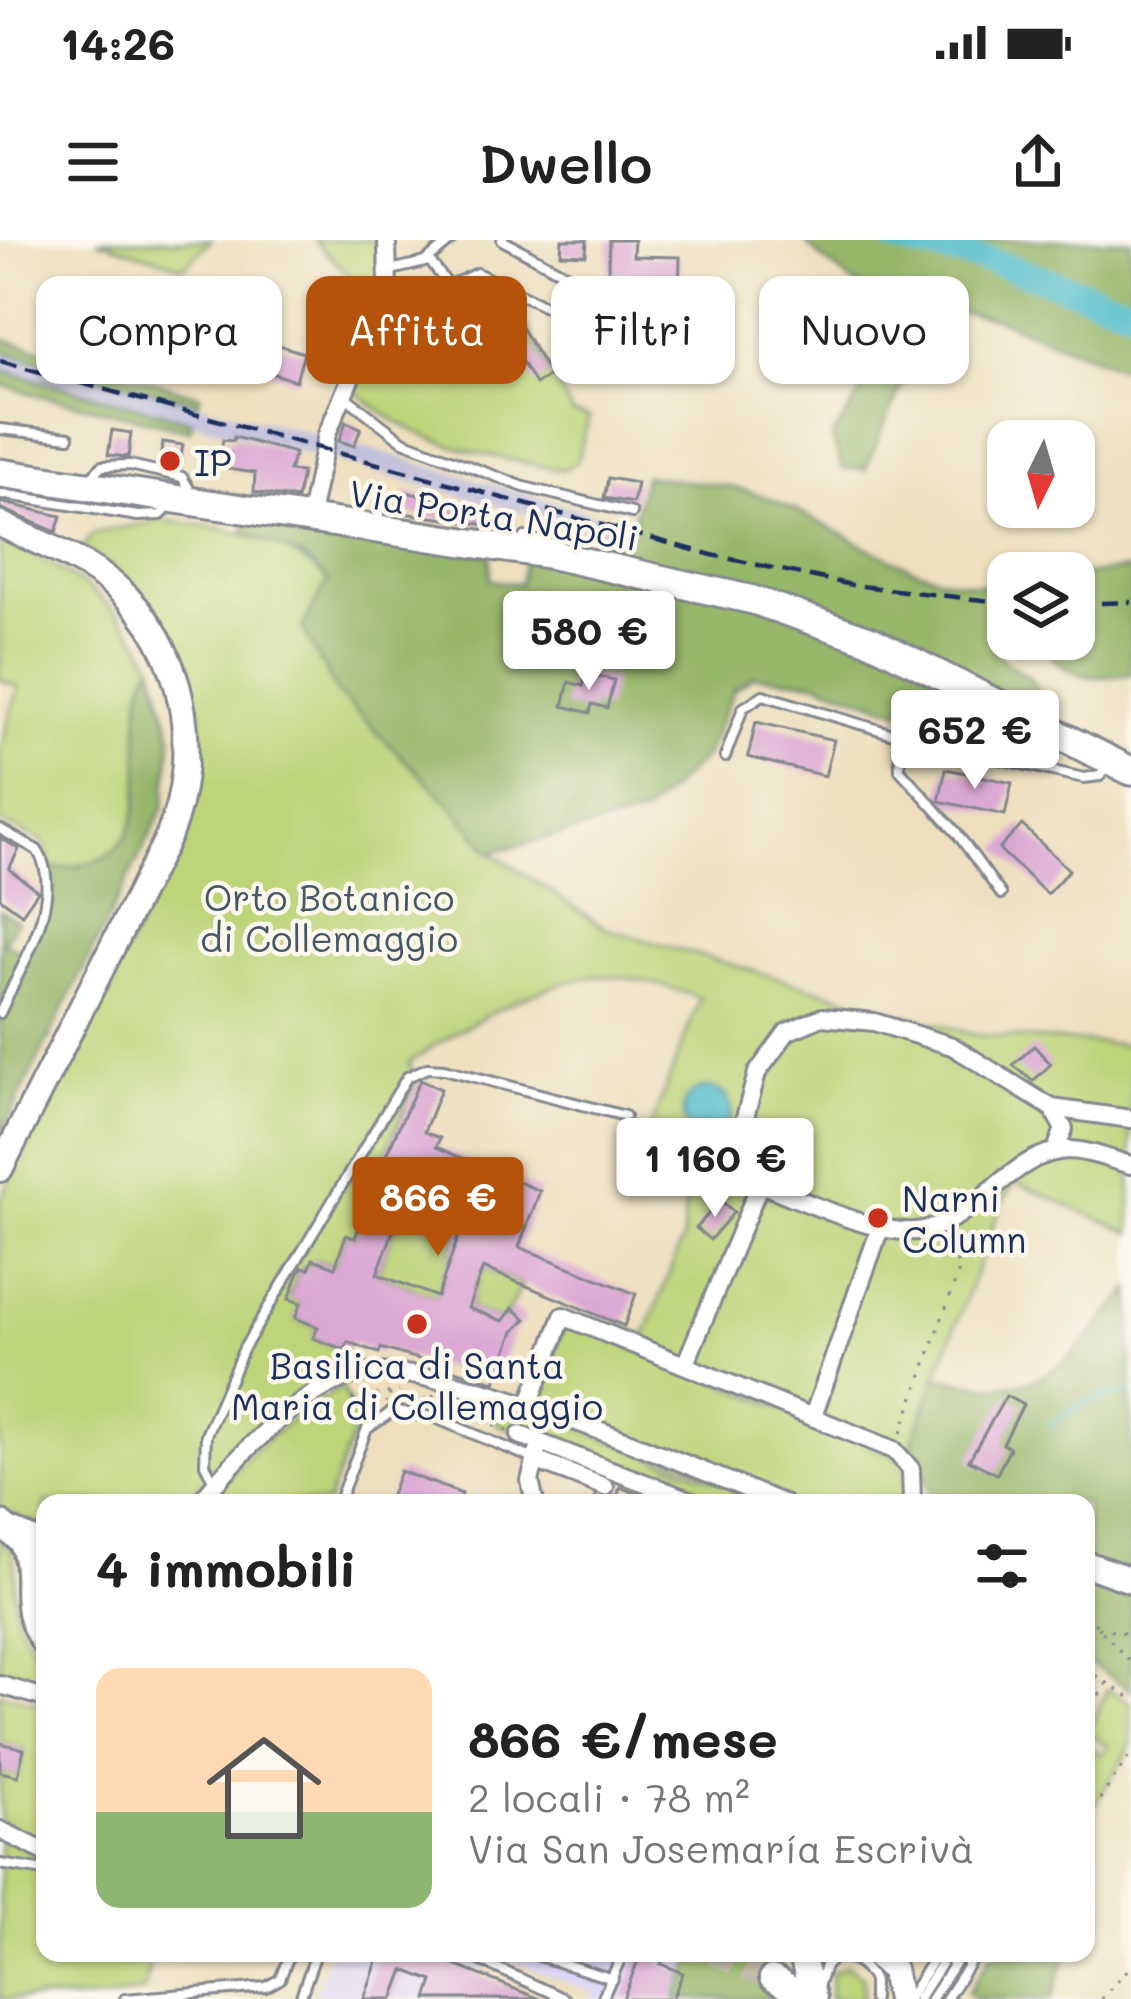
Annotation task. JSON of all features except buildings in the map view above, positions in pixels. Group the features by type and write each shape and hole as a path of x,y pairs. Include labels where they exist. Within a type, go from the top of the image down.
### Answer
{"main road":[{"name":"Via Porta Napoli","path":"0,472 309,520 378,518 753,600 830,624 1120,766"},
{"path":"0,524 100,574 136,608 172,671 187,741 181,797 169,835 0,1169"},
{"path":"3,1525 36,1554"},
{"path":"1095,1567 1131,1580"},
{"path":"800,1962 788,1977 772,1978 813,1999"},
{"path":"887,1962 896,1976 899,1999"}],"street":[{"name":"Via Porta Napoli","path":"309,520 323,447 388,289 391,270 386,240"},
{"path":"1063,1144 1062,1119 1052,1108 952,1046 856,1018 812,1018 777,1042 748,1095 740,1163 743,1176 760,1184 881,1226 923,1230 959,1214 1063,1144 1084,1115"},
{"path":"1052,1108 1131,1119"},
{"path":"1063,1144 1131,1165"},
{"path":"685,1365 760,1184"},
{"path":"812,1416 881,1226"},
{"path":"528,1406 563,1316 903,1457 913,1476 913,1494"},
{"path":"208,1494 274,1426 349,1377 411,1372 491,1405 528,1406 759,1494"},
{"path":"520,1435 597,1494"},
{"path":"537,1451 612,1467 676,1494"},
{"path":"533,1494 530,1481 537,1451"},
{"path":"604,1494 612,1467"},
{"path":"3,1525 36,1537"},
{"path":"3,1525 22,1556 22,1612 36,1636"},
{"path":"0,1685 36,1695"},
{"path":"0,1830 36,1848"}],"lane":[{"path":"391,270 429,260 452,240"},
{"path":"502,240 569,276"},
{"path":"429,260 448,286 477,273 551,309"},
{"path":"342,394 403,441 524,487 632,513"},
{"path":"0,429 69,437"},
{"path":"2,494 152,516 182,501"},
{"path":"725,758 742,708 760,695 899,736 1089,778 1120,766"},
{"path":"899,736 900,770 1001,894"},
{"path":"0,829 37,850 46,882 41,915 0,1013"},
{"path":"208,1494 206,1435 236,1364 407,1077 422,1069 444,1069 625,1116"},
{"path":"342,1494 367,1429 393,1411 434,1417 537,1451"},
{"path":"0,1864 36,1869"},
{"path":"125,1999 266,1987 280,1979 287,1962"},
{"path":"300,1999 313,1962"},
{"path":"484,1962 565,1999"},
{"path":"558,1962 613,1979"},
{"path":"602,1999 620,1962"},
{"path":"813,1999 823,1969 832,1962"},
{"path":"852,1962 871,1976 873,1999"},
{"path":"908,1999 931,1962"},
{"path":"918,1999 942,1962"},
{"path":"932,1999 956,1962"},
{"path":"946,1999 970,1962"}],"path":[{"path":"903,1457 899,1437 959,1267 956,1252 923,1230"},
{"path":"473,1413 403,1394 351,1399 404,1388 491,1405 494,1425 520,1435"},
{"path":"1095,1624 1131,1663"},
{"path":"1095,1628 1131,1634"},
{"path":"1095,1675 1131,1698"},
{"path":"1095,1702 1107,1683"},
{"path":"1095,1807 1131,1754"},
{"path":"1101,1999 1131,1966"}],"shaded area":[{"path":"0,351 36,361 36,380 0,370"},
{"path":"51,384 125,384 363,447 634,525 628,541"},
{"path":"326,1962 484,1962 470,1999 332,1999 315,1993"},
{"path":"516,1962 690,1962 676,1999 591,1999 593,1993"}],"green space":[{"path":"97,240 211,240 184,267"},
{"path":"314,240 382,240 381,276 350,276"},
{"path":"804,240 1131,240 1131,372 995,318 969,314 969,276 845,276"},
{"path":"527,328 551,373 551,384 557,384 572,413 589,417 577,462 562,470 478,453 424,435 376,408 354,389 356,384 527,384"},
{"path":"0,338 36,348 36,360 0,351"},
{"path":"0,370 36,380 36,384 53,384 192,421 190,430 0,384"},
{"path":"126,384 161,384 200,395 198,403"},
{"path":"866,384 902,384 865,470 842,468 832,436"},
{"path":"645,475 747,491 907,566 940,578 987,584 987,660 1003,660 1031,679 1064,747 1059,757 1028,755 816,682 754,676 734,690 705,757 643,815 491,852 447,801 337,693 302,628 328,580 304,558 244,532 246,520 491,555 490,580 520,584 524,560 597,555 602,534 628,541"},
{"name":"Orto Botanico di Collemaggio","path":"159,521 205,526 271,544 310,566 328,580 447,801 491,852 607,929 976,1035 1131,1045 1131,1233 1015,1182 1001,1205 912,1442 916,1461 620,1336 624,1326 645,1336 683,1238 689,1153 648,1134 700,998 640,981 608,976 579,979 512,1003 409,1063 416,1079 382,1164 370,1160 366,1172 378,1177 355,1238 346,1235 335,1267 314,1259 309,1269 301,1267 289,1298 301,1303 296,1319 318,1327 314,1338 345,1350 338,1368 243,1439 193,1494 36,1494 36,1524 0,1509 0,1200 184,837 201,753 198,711 172,635 148,601 118,572 82,548 94,533"},
{"path":"0,539 88,588 124,621 153,665 142,689 138,720 139,787 134,818 121,844 95,861 53,868 42,841 0,822 0,748 19,687 0,680"},
{"path":"1131,569 1131,674 1079,674 1056,660 1095,660 1095,573"},
{"path":"153,665 172,736 164,807 0,1136 0,910 17,921 4,942 28,955 44,920 53,868 95,861 121,844 134,818 139,787 138,720 142,689"},
{"path":"400,1213 459,1235 437,1297 377,1274"},
{"path":"483,1268 522,1284 503,1321 468,1308"},
{"path":"1131,1289 1131,1690 1095,1667 1095,1494 931,1494 912,1442 937,1377 974,1384 1028,1381 1049,1372 1086,1340"},
{"path":"565,1319 901,1458 907,1494 766,1494 532,1405"},
{"path":"342,1387 358,1421 330,1494 218,1494 250,1454"},
{"path":"503,1407 528,1409 752,1494 689,1494 644,1473 496,1424"},
{"path":"0,1537 12,1553 16,1611 36,1653 36,1691 0,1681"},
{"path":"1108,1689 1131,1703 1131,1747 1095,1804 1095,1751 1102,1755 1108,1746 1095,1737 1095,1716"},
{"path":"0,1693 36,1703 36,1839 0,1821 0,1772 18,1775 24,1749 0,1743"},
{"path":"0,1836 36,1853 36,1962 150,1962 144,1990 107,1999 0,1999"},
{"path":"690,1962 780,1962 767,1999 676,1999"},
{"path":"986,1962 1064,1962 1052,1999 976,1999 968,1992"},
{"path":"847,1966 863,1977 863,1999 830,1999 832,1972"}],"water":[{"path":"707,1088 724,1095 731,1112 724,1129 707,1136 690,1129 683,1112 690,1095"}],"waterway":[{"path":"894,240 991,261 1131,309"},
{"path":"1050,1425 1086,1401 1131,1392"}],"tunnel":[{"path":"734,1962 772,1978"}],"railway":[{"path":"0,361 712,555 852,585 987,601"},
{"path":"1095,603 1131,602"}],"place":[{"name":"IP","path":"170,461"},
{"name":"Narni Column","path":"878,1218"},
{"name":"Basilica di Santa Maria di Collemaggio","path":"417,1324"}]}
